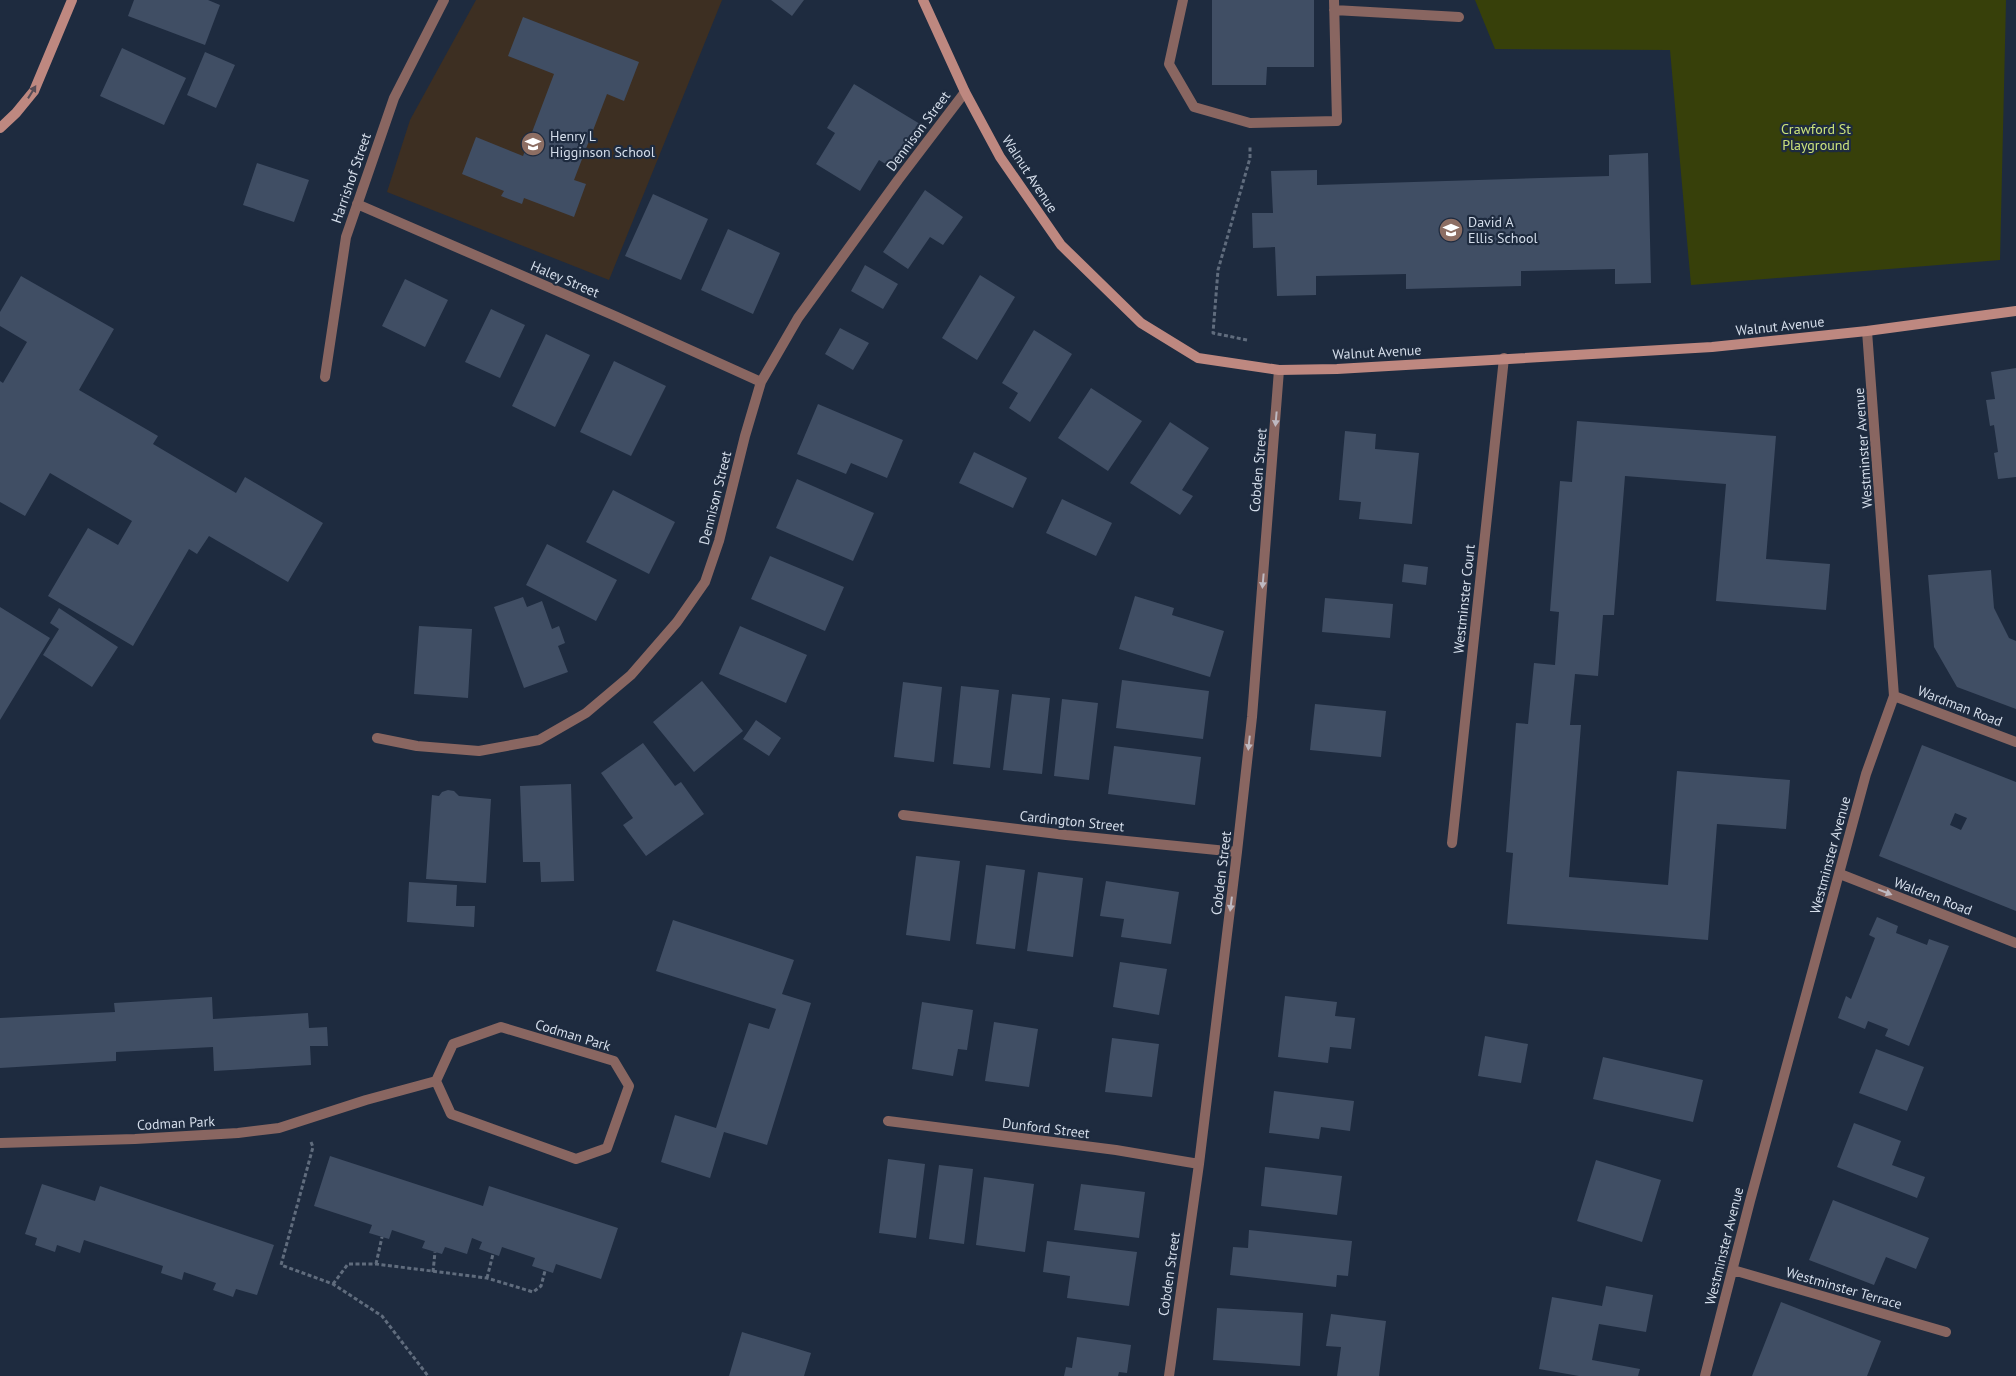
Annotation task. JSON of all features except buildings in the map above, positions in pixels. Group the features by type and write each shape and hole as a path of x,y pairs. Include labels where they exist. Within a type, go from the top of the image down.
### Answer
{"street":[{"path":"0,128 16,113 34,91 72,0"},
{"name":"Harrishof Street","path":"325,377 346,236 394,98 444,0"},
{"name":"Walnut Avenue","path":"923,0 965,92 1000,157 1061,245 1141,323 1198,358 1279,370 1337,369 1712,346 1867,331 2016,311"},
{"path":"1184,0 1169,64 1194,107 1250,123 1337,121 1334,5 1458,17"},
{"name":"Dennison Street","path":"377,738 417,746 480,751 539,740 586,713 631,675 677,622 706,582 719,542 745,436 761,382 798,318 898,180 965,92"},
{"name":"Haley Street","path":"357,204 615,316 761,382"},
{"name":"Westminster Avenue","path":"1705,1376 1760,1162 1866,774 1894,696 1867,331"},
{"name":"Westminster Court","path":"1452,843 1504,358"},
{"name":"Cobden Street","path":"1169,1376 1199,1164 1238,852 1252,717 1279,370"},
{"name":"Wardman Road","path":"1894,696 2016,742"},
{"name":"Cardington Street","path":"903,815 1066,835 1238,852"},
{"name":"Waldren Road","path":"1840,874 2016,943"},
{"name":"Codman Park","path":"501,1027 614,1061 629,1086 607,1148 576,1159 451,1114 436,1081 453,1044 501,1027"},
{"name":"Codman Park","path":"0,1143 135,1139 238,1133 279,1128 366,1100 436,1081"},
{"name":"Dunford Street","path":"888,1122 1116,1150 1199,1164"},
{"name":"Westminster Terrace","path":"1733,1270 1946,1332"}],"path":[{"path":"1250,146 1250,158 1218,270 1213,333 1255,342"},
{"path":"304,1120 313,1147 281,1265 333,1284 382,1316 428,1376"},
{"path":"376,1264 382,1237"},
{"path":"433,1272 436,1252"},
{"path":"487,1278 493,1254"},
{"path":"333,1284 348,1264 376,1264 487,1278 533,1292 541,1286 546,1271"}],"shaded area":[{"name":"Henry L Higginson School","path":"476,0 722,0 609,280 387,192 410,120"}],"green space":[{"name":"Crawford St Playground","path":"1475,0 2006,0 2000,260 1691,285 1670,50 1495,49"}],"place":[{"name":"Henry L Higginson School","path":"533,144"},
{"name":"David A Ellis School","path":"1451,230"}]}
